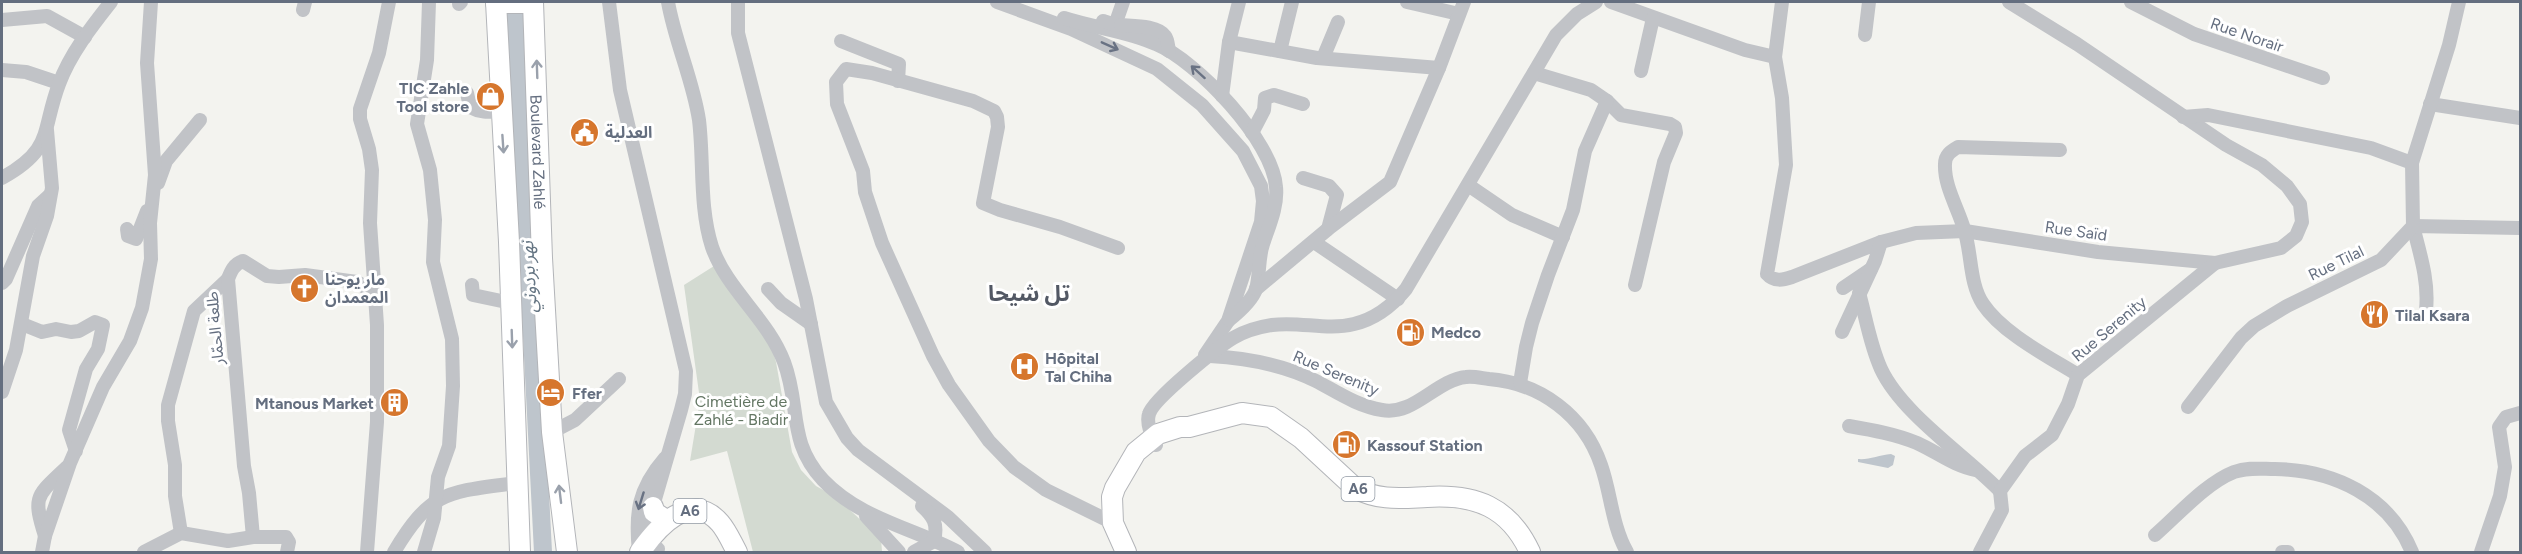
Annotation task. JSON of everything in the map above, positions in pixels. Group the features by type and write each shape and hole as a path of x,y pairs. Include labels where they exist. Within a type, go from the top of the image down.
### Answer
{"highway":[{"path":"496,2 533,2"},
{"name":"Boulevard Zahlé","path":"496,2 501,111 526,250 567,552"},
{"name":"Boulevard Zahlé","path":"520,552 511,303 526,250 533,2"},
{"name":"A6","path":"1126,552 1113,523 1112,497 1126,466 1156,435 1242,413 1270,417 1288,427 1355,488 1365,493 1379,498 1430,496 1482,503 1512,522 1530,552"},
{"name":"A6","path":"648,549 660,514 689,511 706,513 722,525 737,552"},
{"name":"A6","path":"648,549 686,523 711,531 724,552"}],"street":[{"path":"2,178 33,156 47,130 59,83 85,37 111,2"},
{"path":"42,552 45,536 73,457 103,387 137,327 151,258 155,175 147,63 151,2"},
{"path":"367,552 377,415 370,222 372,170 360,109 379,53 389,2"},
{"path":"424,552 434,518 438,477 449,447 453,386 452,339 433,262 435,220 430,170 417,124 427,60 429,2"},
{"path":"609,2 620,90 686,371 685,394 666,456 660,514"},
{"path":"668,2 699,119 707,225 712,245 725,274 778,347 785,363 799,442 807,460 824,481 860,511 901,552 912,531"},
{"path":"738,2 738,33 762,120 811,324 826,402 838,426 858,450 961,530 985,552"},
{"path":"997,2 1071,29 1157,69 1202,105 1243,151 1261,186 1263,201 1261,222 1228,321 1204,360"},
{"path":"1016,2 1068,19 1131,34 1169,51 1202,75 1222,96 1256,138 1270,164 1276,184 1273,213 1259,255 1256,290"},
{"path":"1115,25 1123,2"},
{"path":"1222,96 1229,42 1239,2"},
{"path":"1280,51 1292,2"},
{"path":"1228,321 1239,312 1256,290 1328,228 1390,182 1439,68 1461,8 1407,2"},
{"path":"1156,435 1152,408 1204,360 1232,339 1251,330 1272,325 1297,324 1332,328 1353,324 1384,311 1398,299 1556,35 1577,14 1596,2"},
{"path":"1611,2 1745,50 1775,57"},
{"name":"Rue Saïd","path":"1782,2 1775,57 1782,98 1786,165 1767,274 1781,280 1881,242 1916,233 1965,231 2098,252 2215,263 2281,248 2296,236 2302,222 2300,204 2287,186 2262,165 2183,117 2029,8 2009,2"},
{"path":"1865,35 1869,2"},
{"name":"Rue Norair","path":"2131,2 2194,34 2323,78"},
{"path":"2426,309 2428,296 2425,275 2413,226 2412,163 2449,45 2459,2"},
{"path":"2,20 47,16 85,37"},
{"path":"1068,19 1077,17 1163,32 1167,38 1169,51"},
{"path":"1641,71 1653,18"},
{"path":"1323,58 1338,22"},
{"path":"842,41 899,64 898,81"},
{"path":"1229,42 1323,58 1439,68"},
{"path":"1113,523 1046,490 1014,467 989,441 949,385 933,356 882,243 866,192 863,171 837,104 836,82 846,69 872,73 973,101 994,111 998,127 983,202 1000,210 1060,227 1118,248"},
{"path":"2,70 26,72 59,83"},
{"path":"1534,73 1591,90 1622,115 1670,124 1675,127 1676,133 1664,162 1635,285"},
{"path":"466,93 470,107 482,113 501,111"},
{"path":"1243,151 1256,138 1265,98 1274,95 1303,104"},
{"path":"1520,383 1532,323 1577,196 1585,151 1607,101"},
{"path":"2430,104 2520,118"},
{"path":"2183,117 2208,115 2371,148 2412,163"},
{"path":"154,189 158,186 161,172 170,156 200,120"},
{"path":"2,392 22,324 33,256 51,195 47,130"},
{"path":"2060,150 1958,147 1949,153 1945,161 1946,176 1965,231 1982,304 2000,322 2078,375"},
{"path":"1303,178 1329,186 1337,195 1328,228"},
{"path":"1261,186 1276,184"},
{"path":"1468,185 1512,215 1563,237"},
{"path":"2,283 6,279 38,206 51,195"},
{"path":"127,229 128,236 136,239 144,216 152,205"},
{"path":"2413,226 2520,228"},
{"name":"Rue Tilal","path":"2188,406 2241,338 2254,326 2287,306 2381,260 2413,226"},
{"path":"1314,242 1398,299"},
{"path":"1842,332 1881,242"},
{"name":"طلعة الحمّار","path":"253,537 244,466 228,279 237,263 243,261 267,276 305,275 357,282 374,293"},
{"name":"Rue Serenity","path":"1980,552 2002,510 2000,491 2025,456 2052,435 2068,404 2078,375 2215,263"},
{"path":"1843,288 1871,269"},
{"path":"181,533 176,496 176,465 168,421 168,405 194,311 228,279"},
{"path":"472,285 473,296 511,303"},
{"path":"768,289 781,303 811,324"},
{"path":"1859,293 1881,370 1901,397 1929,427 1981,471 2000,491"},
{"path":"22,324 42,332 56,329 79,331 95,322 104,325 98,349 86,369 69,430 73,457"},
{"name":"Rue Serenity","path":"1204,360 1251,360 1283,368 1316,381 1363,406 1384,411 1410,406 1452,381 1466,377 1520,383 1550,398 1566,410 1585,433 1601,463 1617,528 1627,552"},
{"path":"552,432 575,420 618,379"},
{"path":"2481,552 2500,496 2505,467 2499,427 2506,417 2520,413"},
{"path":"1849,426 1917,443 1966,468 1981,471"},
{"path":"648,549 637,524 641,499 650,475 666,456"},
{"path":"2155,535 2219,479 2245,469 2283,469 2323,474 2367,496 2404,533 2412,552"},
{"path":"888,472 934,518 937,527 934,541 914,552"},
{"path":"394,552 414,521 434,501 457,490 516,483"},
{"path":"860,511 954,550 961,530"},
{"path":"144,552 181,533 228,541 253,537 286,537 289,542 287,552"},
{"path":"2282,552 2288,552"}],"green space":[{"name":"Cimetière de Zahlé - Biadir","path":"714,266 772,347 792,452 801,470 816,486 836,497 881,539 882,551 753,552 727,451 690,461 700,400 684,285"}],"shaded area":[{"path":"1891,454 1895,456 1893,465 1888,468 1858,462 1858,459"}],"waterway":[{"name":"نهر بردوني","path":"515,2 543,552"}],"place":[{"name":"TIC Zahle Tool store","path":"490,97"},
{"name":"العدلية","path":"584,132"},
{"name":"مار يوحنا المعمدان","path":"304,288"},
{"name":"Tilal Ksara","path":"2374,315"},
{"name":"Medco","path":"1410,332"},
{"name":"Hôpital Tal Chiha","path":"1024,367"},
{"name":"Ffer","path":"551,393"},
{"name":"Mtanous Market","path":"395,403"},
{"name":"Kassouf Station","path":"1346,445"}],"district":[{"name":"تل شيحا","path":"1029,293"}]}
